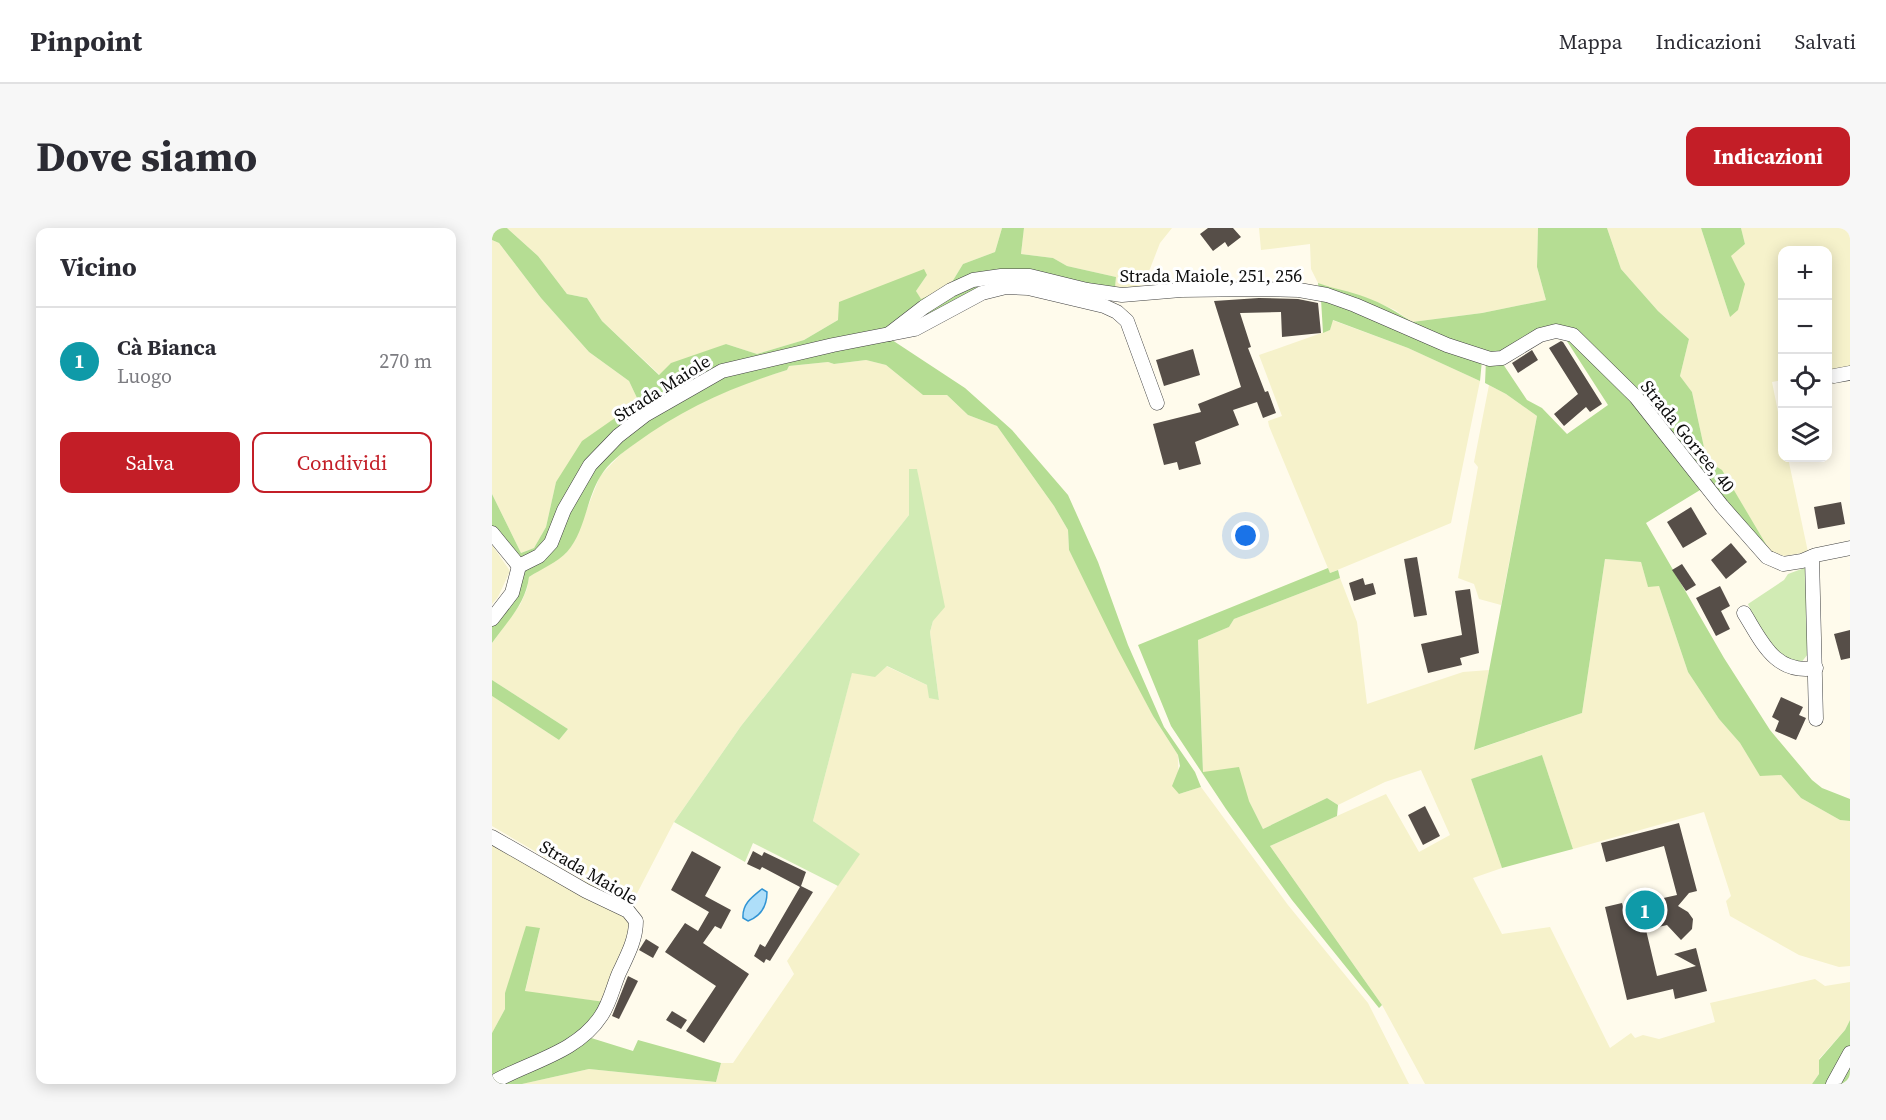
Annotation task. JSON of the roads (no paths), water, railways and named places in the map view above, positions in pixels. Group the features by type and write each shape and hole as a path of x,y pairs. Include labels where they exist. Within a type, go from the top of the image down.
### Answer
{"street":[{"name":"Strada Maiole, 251, 256","path":"889,334 924,307 951,290 973,280 1001,276 1030,276 1087,290 1122,295 1192,290 1289,290 1318,293 1355,305 1475,355 1490,359 1502,358"},
{"name":"Strada Maiole","path":"519,566 539,556 551,543 564,510 590,465 618,436 645,415 722,370 915,329 982,293 1006,287 1028,288 1104,306 1116,312 1127,321 1157,404"},
{"name":"Strada Gorree, 40","path":"1502,358 1540,335 1556,331 1573,335 1636,397 1722,506 1767,557 1783,564 1850,548"},
{"path":"1834,376 1850,373"},
{"path":"492,533 519,566 512,593 492,620"},
{"path":"1812,557 1816,719"},
{"path":"1744,613 1768,650 1779,662 1804,670 1816,668"},
{"name":"Strada Maiole","path":"492,837 586,891 628,911 636,921 636,935 610,999 591,1030 570,1045 492,1083"},
{"path":"1833,1084 1850,1053"}],"water":[{"path":"762,889 767,892 764,906 760,913 748,921 743,918 744,909 748,901"}],"place":[{"name":"Cà Bianca","path":"1645,910"}]}
